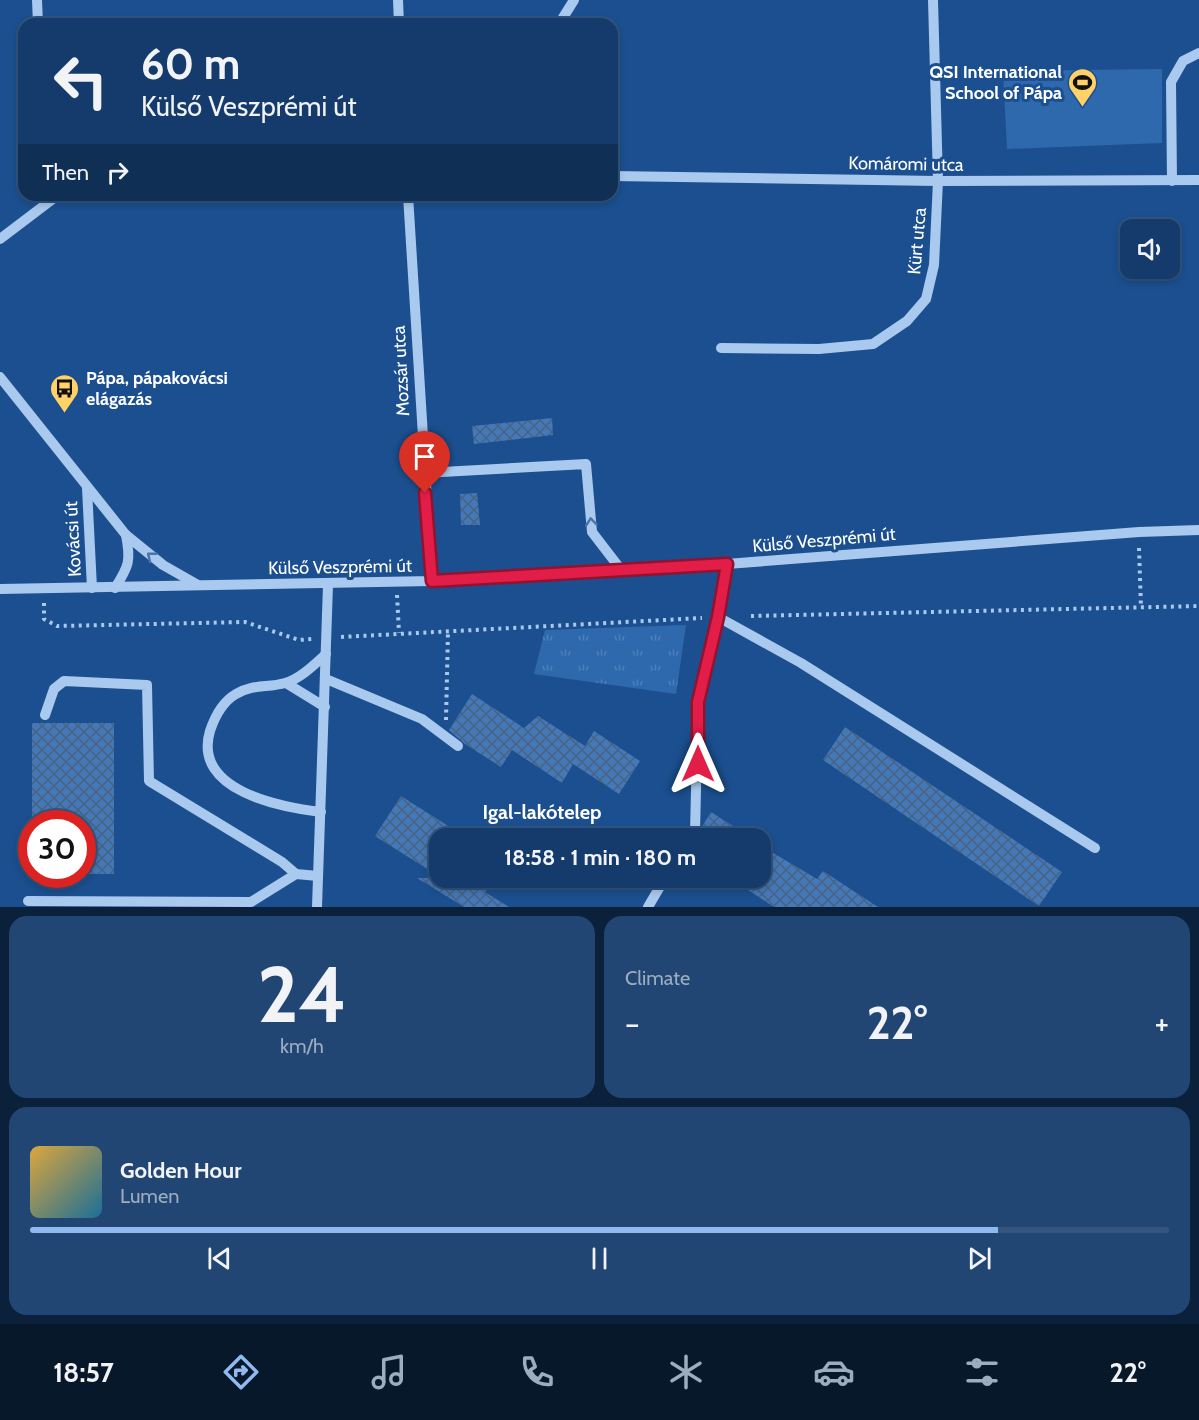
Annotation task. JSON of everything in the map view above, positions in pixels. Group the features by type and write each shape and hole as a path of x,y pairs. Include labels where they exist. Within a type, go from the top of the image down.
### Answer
{"street":[{"path":"37,0 38,18"},
{"path":"398,0 399,18"},
{"path":"563,18 574,0"},
{"name":"Kürt utca","path":"721,348 819,349 873,344 907,321 926,299 934,265 938,182 933,0"},
{"path":"1172,181 1171,82 1183,61 1199,53"},
{"name":"Komáromi utca","path":"618,176 938,182 1199,180"},
{"path":"0,239 50,201"},
{"name":"Mozsár utca","path":"408,201 432,581"},
{"name":"Kovácsi út","path":"0,377 126,535 163,565 201,586"},
{"path":"424,472 586,464 592,532 622,570"},
{"name":"Kovácsi út","path":"87,488 92,588"},
{"name":"Külső Veszprémi út","path":"0,589 397,583 727,564 1139,532 1199,530"},
{"path":"115,588 128,566 130,555 126,535"},
{"path":"695,828 698,702 718,617 727,564"},
{"path":"317,907 328,585"},
{"path":"718,617 801,663 1095,848"},
{"path":"321,812 289,808 249,795 220,776 212,764 208,748 209,734 224,704 236,693 256,686 286,683 308,670 326,654"},
{"path":"326,679 422,719 458,746"},
{"path":"45,715 54,689 64,681 147,685 149,781 282,862 296,874 318,876"},
{"path":"286,683 325,707"},
{"path":"28,902 251,902 296,874"},
{"path":"648,907 659,888"}],"path":[{"path":"1139,532 1141,608"},
{"path":"397,583 399,633"},
{"path":"45,590 44,619 57,626 245,622 299,640 718,617 1199,606"},
{"path":"446,737 448,631"}],"green space":[{"name":"QSI International School of Pápa","path":"1162,69 1162,143 1007,149 1003,71"},
{"path":"686,625 676,694 534,674 545,630"}],"building":[{"path":"552,418 553,435 474,444 472,426"},
{"path":"477,493 480,525 461,525 460,494"},
{"path":"472,694 524,728 538,716 585,746 594,731 640,761 619,794 573,764 562,783 512,750 501,767 465,744 449,730"},
{"path":"32,723 114,723 114,874 96,874 96,810 32,810"},
{"path":"845,727 1062,872 1039,906 823,760"},
{"path":"401,796 451,828 429,828 429,870 375,836"},
{"path":"711,812 736,828 702,828"},
{"path":"771,852 817,879 823,871 878,907 774,907 745,888 771,888"},
{"path":"417,878 429,878 429,885"},
{"path":"433,888 487,888 485,892 509,907 464,907"}],"place":[{"name":"QSI International School of Pápa","path":"1083,108"},
{"name":"Pápa, pápakovácsi elágazás","path":"65,414"}],"district":[{"name":"Igal-lakótelep","path":"542,812"}],"route":[{"path":"425,493 432,581 727,564 718,617 698,702 698,764"}]}
